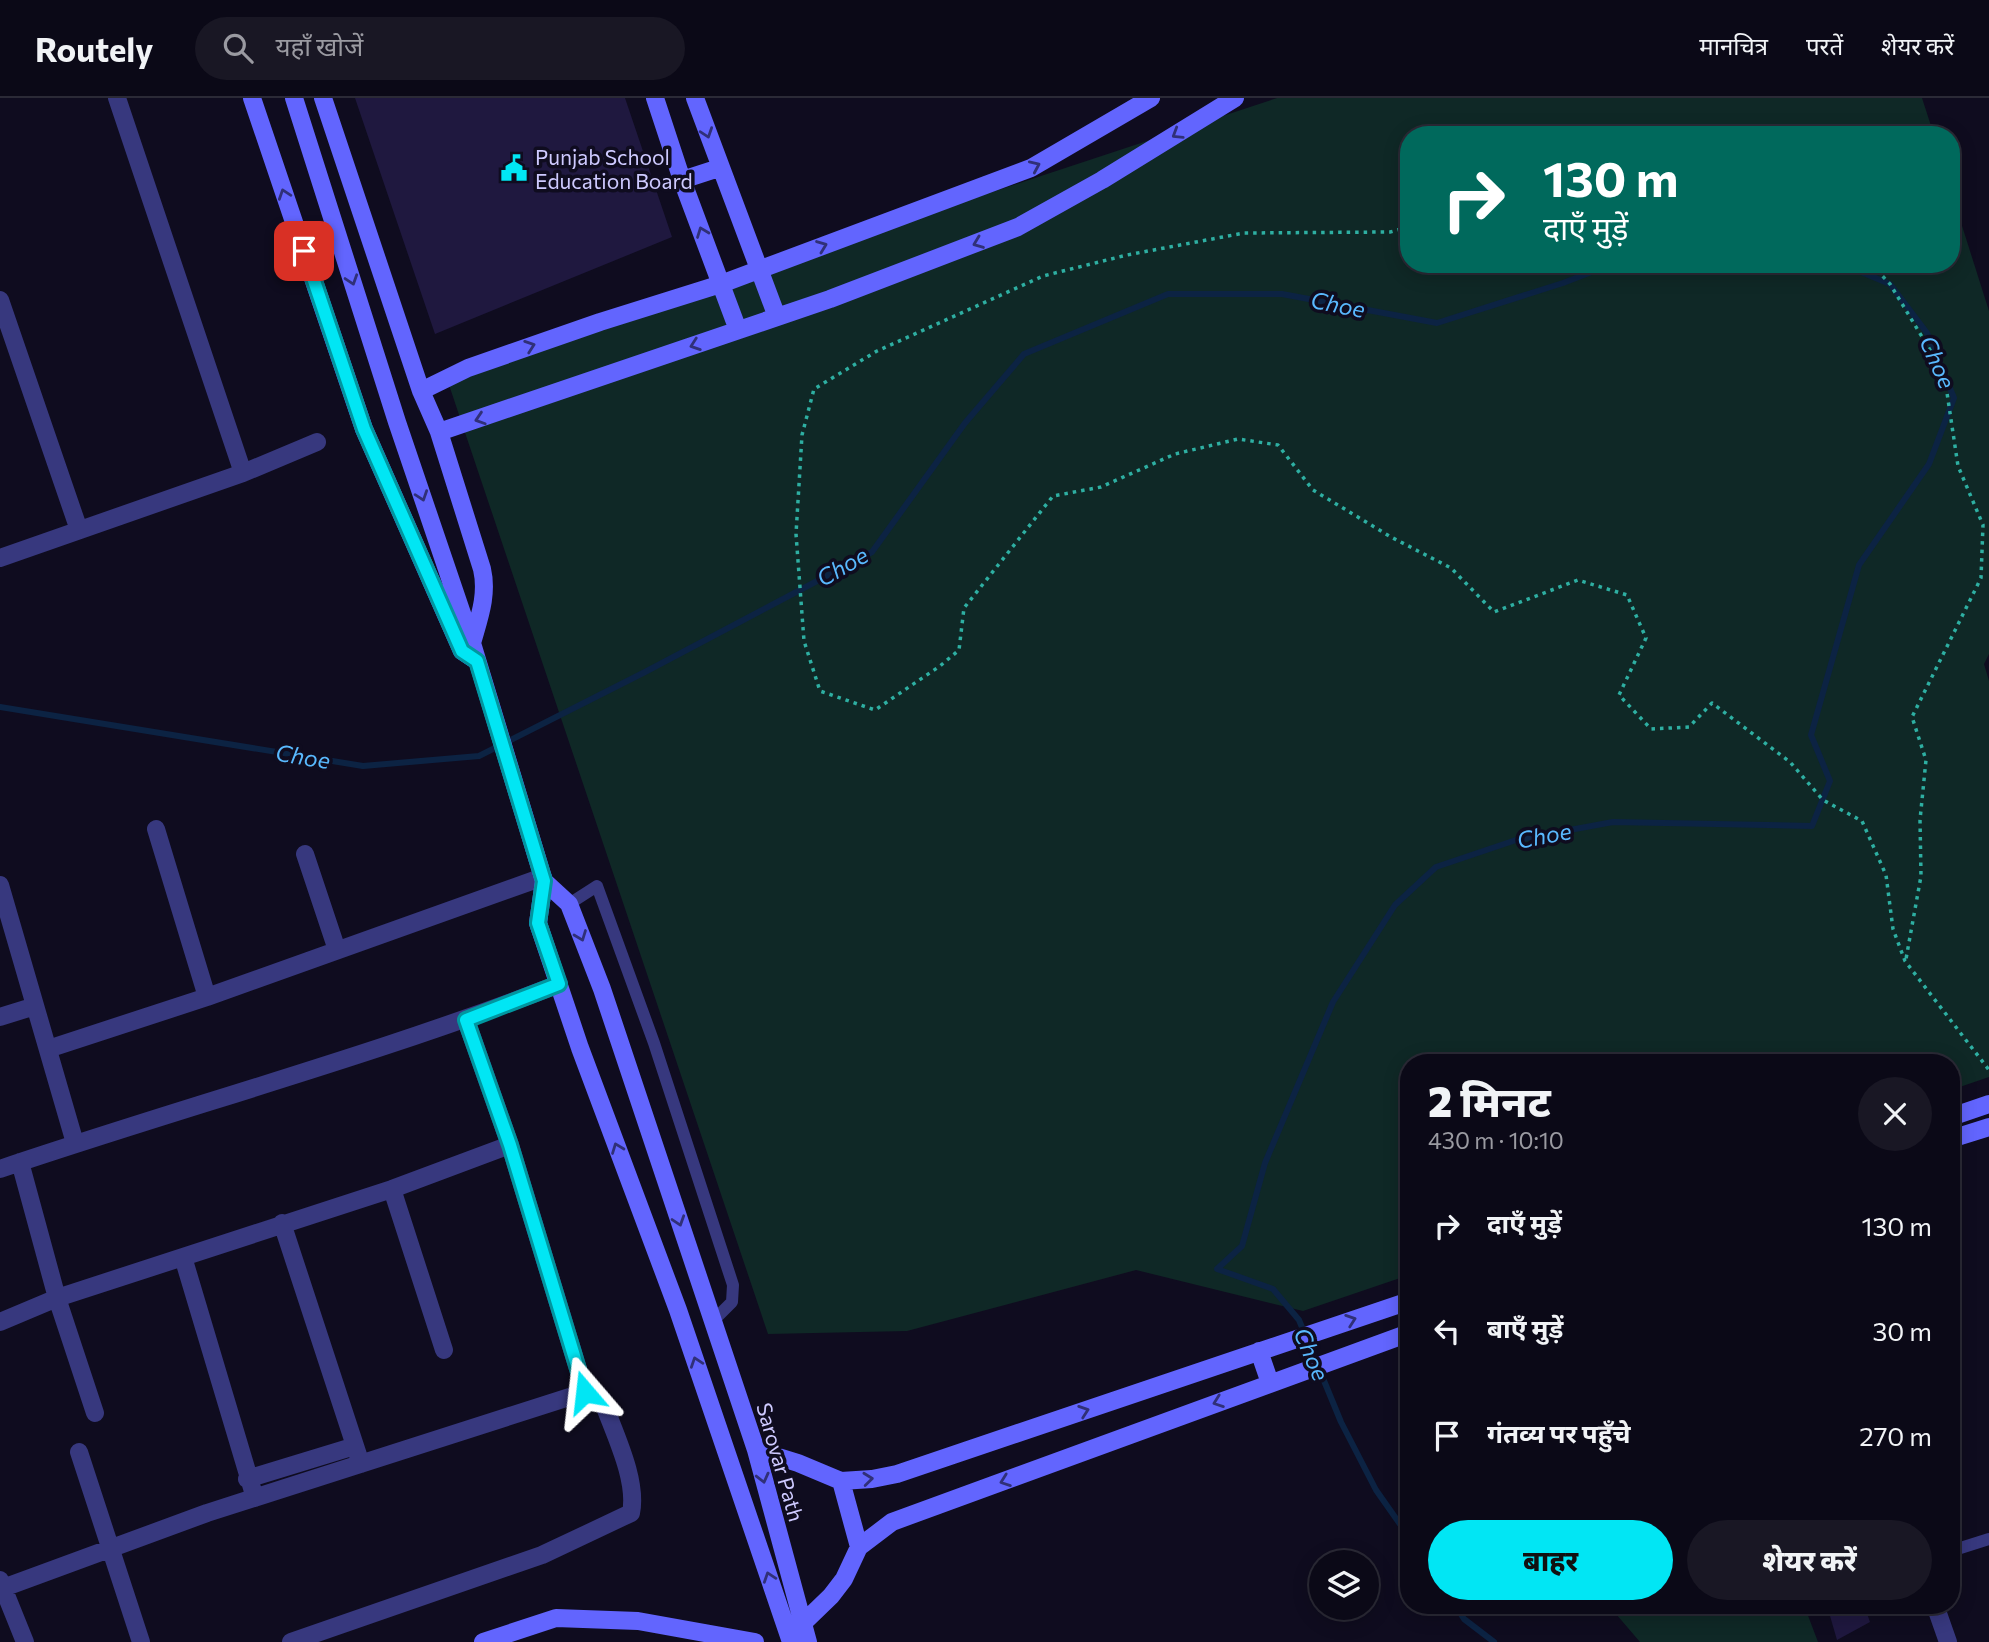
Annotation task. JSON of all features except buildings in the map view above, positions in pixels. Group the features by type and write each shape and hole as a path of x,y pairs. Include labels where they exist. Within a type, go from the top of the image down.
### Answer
{"main road":[{"path":"252,98 364,429 462,651 475,652"},
{"path":"294,98 397,422 475,652 543,879 538,923 580,1048 678,1310 791,1642"},
{"path":"323,98 421,391 439,432 486,585 475,652"},
{"path":"655,98 682,180 738,330"},
{"path":"695,98 777,317"},
{"path":"421,391 468,368 721,284 1031,168 1151,98"},
{"path":"439,432 777,317 1018,227 1102,180 1235,98"},
{"path":"682,180 719,168"},
{"path":"543,879 569,904"},
{"name":"Sarovar Path","path":"569,904 602,989 756,1450 804,1634"},
{"path":"1960,1113 1989,1104"},
{"path":"1960,1136 1989,1127"},
{"path":"756,1450 798,1463 841,1481 897,1474 1400,1303"},
{"path":"804,1634 844,1579 859,1548 892,1522 1400,1336"},
{"path":"1265,1349 1276,1381"},
{"path":"841,1481 859,1548"},
{"path":"483,1642 556,1618 638,1621 755,1642"}],"street":[{"path":"117,98 243,473"},
{"path":"0,300 79,530"},
{"path":"0,558 243,473 317,442"},
{"path":"156,829 207,997"},
{"path":"305,854 337,950"},
{"path":"48,1049 207,997 543,879"},
{"path":"0,885 75,1143"},
{"path":"0,1169 466,1020 559,984"},
{"path":"0,1017 35,1006"},
{"path":"466,1020 510,1145 585,1392"},
{"path":"0,1322 57,1298 392,1188 510,1145"},
{"path":"20,1162 57,1298 95,1413"},
{"path":"392,1188 444,1350"},
{"path":"282,1223 361,1464"},
{"path":"183,1257 247,1479 255,1498"},
{"path":"25,1642 1,1584 255,1498 585,1392 594,1392 602,1399 632,1486 634,1502 631,1513 542,1555 291,1642"},
{"path":"247,1479 355,1446"},
{"path":"79,1452 141,1642"},
{"path":"1938,1614 1948,1642"}],"lane":[{"path":"569,904 597,886 654,1043 733,1284 733,1302 712,1322"},
{"path":"1960,1547 1989,1539"}],"path":[{"path":"1400,229 1390,232 1244,233 1127,255 1043,276 877,351 814,389 802,435 796,534 804,641 820,691 875,710 940,666 959,650 964,608 1053,496 1101,487 1175,454 1238,439 1278,445 1313,490 1391,537 1451,568 1494,612 1578,580 1627,595 1646,638 1619,695 1651,729 1689,727 1712,703 1790,762 1823,800 1862,821 1886,875 1893,929 1905,961 1989,1070"},
{"path":"1880,273 1890,284 1944,373 1958,466 1983,525 1981,578 1912,717 1926,760 1920,820 1921,876 1905,961"}],"green space":[{"path":"1277,98 1922,98 1931,126 1400,126 1400,273 1960,273 1960,219 1989,311 1989,654 1984,664 1989,681 1989,1077 1960,1087 1960,1054 1400,1054 1400,1278 1303,1311 1136,1270 907,1331 768,1334 445,373"},
{"path":"1616,1614 1807,1614 1818,1642 1640,1642"}],"waterway":[{"name":"Choe","path":"0,707 363,766 479,756 872,552 965,423 1024,354 1168,294 1282,294 1437,323 1589,273"},
{"name":"Choe","path":"1400,1524 1376,1490 1341,1422 1299,1320 1273,1289 1217,1269 1242,1246 1265,1163 1333,1002 1395,905 1436,867 1516,840 1613,822 1812,826 1830,781 1811,735 1859,565 1929,464 1954,398 1927,333 1890,284 1864,273"},
{"name":"Choe","path":"1461,1614 1494,1642"}],"place":[{"name":"Punjab School Education Board","path":"514,168"}],"route":[{"path":"304,251 364,429 462,651 477,661 544,881 538,923 559,984 466,1020 510,1145 585,1392"}]}
